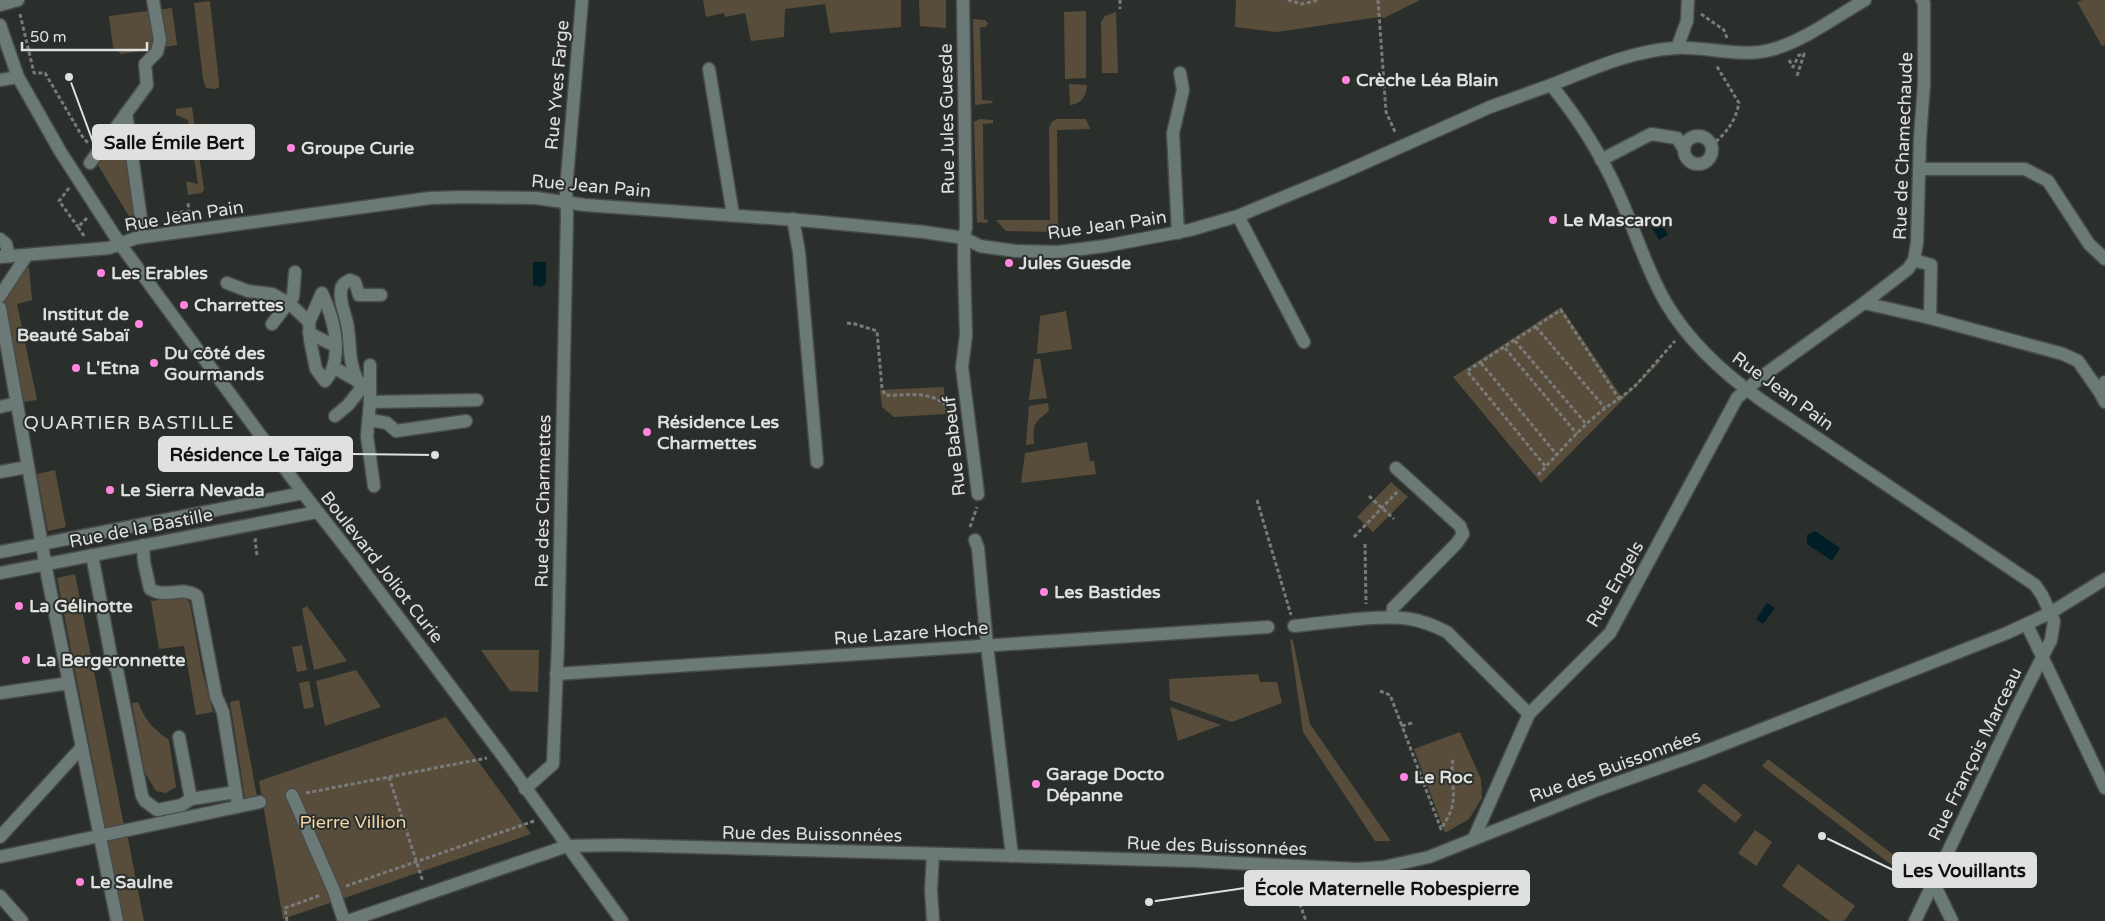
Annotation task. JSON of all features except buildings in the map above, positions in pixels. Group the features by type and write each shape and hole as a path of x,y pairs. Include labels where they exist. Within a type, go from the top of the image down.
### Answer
{"street":[{"path":"94,158 147,85 145,64 157,52 160,40 153,0"},
{"name":"Rue Yves Farge","path":"567,202 566,190 582,0"},
{"name":"Rue Jules Guesde","path":"962,0 966,227 964,238"},
{"path":"1677,48 1687,20 1688,0"},
{"path":"1552,85 1640,52 1677,48 1751,53 1774,49 1814,31 1865,0"},
{"name":"Rue de Chamechaude","path":"1746,389 1864,303 1908,269 1914,260 1918,243 1919,169 1924,84 1924,3 1922,0"},
{"path":"0,5 19,4"},
{"name":"Boulevard Joliot Curie","path":"0,24 18,77 77,178 120,244 317,512 354,558 502,755 622,921"},
{"path":"709,69 733,215"},
{"name":"Rue Jean Pain","path":"1178,233 1173,133 1183,90 1180,73"},
{"path":"0,80 18,77"},
{"name":"Rue Jean Pain","path":"4,256 109,248 136,238 430,198 506,197 924,232 964,238 980,246 1036,252 1058,252 1178,233 1238,216 1335,176 1401,145 1490,108 1552,85 1568,106 1601,160 1620,196 1656,284 1666,303 1692,338 1720,369 1746,389 2035,585 2050,612"},
{"path":"126,113 142,226"},
{"path":"1601,160 1651,134 1677,138 1684,149 1686,158 1693,164 1709,158 1711,154 1711,146 1705,138 1696,136 1688,140 1684,149"},
{"path":"1919,169 2024,169 2036,174 2048,181 2089,244 2105,259"},
{"name":"Rue des Charmettes","path":"525,789 553,764 567,202"},
{"path":"1238,216 1304,342"},
{"path":"793,220 800,271 817,462"},
{"name":"Rue Babeuf","path":"964,238 966,335 962,367 978,494"},
{"path":"0,239 6,244 4,256"},
{"path":"0,296 27,255"},
{"path":"1914,260 1932,265 1930,318"},
{"path":"272,324 293,297 295,285 294,272"},
{"path":"374,486 367,436 370,420 370,402 364,385 351,366 348,327 340,299 341,288 345,282 350,280 355,282 359,295 380,295"},
{"path":"228,283 248,291 272,294 289,303 310,328 335,346"},
{"path":"322,293 334,326 335,346 333,367 325,381 316,370 310,328 322,293"},
{"path":"1864,303 1930,318 2063,354 2078,361 2103,392"},
{"path":"1,316 27,467 98,836 117,921"},
{"path":"335,416 355,397 364,385 370,365"},
{"path":"333,367 364,385"},
{"name":"Rue Engels","path":"1474,838 1528,714 1610,633 1737,398 1746,389"},
{"path":"391,425 392,415 398,400"},
{"path":"370,402 477,400"},
{"path":"0,407 17,404"},
{"path":"370,420 391,425 396,431 466,421"},
{"path":"0,472 27,467"},
{"path":"1392,618 1393,608 1457,543 1462,534 1460,526 1396,468"},
{"name":"Rue de la Bastille","path":"0,552 303,493"},
{"name":"Rue de la Bastille","path":"0,573 317,512"},
{"path":"975,540 978,548 987,645 1012,856"},
{"path":"143,545 144,562 150,589 158,594 188,591 196,596 216,696 223,712 238,806"},
{"path":"92,555 112,662 117,670 142,796 145,801 157,810 182,805 191,799 236,792"},
{"name":"Rue des Buissonnées","path":"346,921 567,846 1195,861 1358,869 1384,867 1429,856 1612,784 1704,752 2027,625 2105,579"},
{"name":"Rue François Marceau","path":"1915,921 2042,658 2053,632 2054,622 2050,612"},
{"path":"1294,626 1392,618 1412,619 1433,625 1447,632 1528,714"},
{"name":"Rue François Marceau","path":"2027,625 2036,641 2042,658"},
{"name":"Rue Lazare Hoche","path":"556,674 987,645 1067,642 1268,627"},
{"path":"2042,658 2047,664 2105,788"},
{"path":"0,694 69,683"},
{"path":"180,737 191,799"},
{"path":"0,837 82,747"},
{"path":"292,795 346,921"},
{"path":"0,857 98,836 126,832 135,828 260,802"},
{"path":"933,854 931,890 933,921"},
{"path":"1933,882 1952,921"},
{"path":"0,896 22,921"}],"path":[{"path":"1120,0 1120,9"},
{"path":"1288,0 1302,4 1319,0"},
{"path":"1378,0 1386,112 1401,145"},
{"path":"19,4 34,73 44,73 94,158"},
{"path":"1701,14 1724,30 1727,38 1714,62 1739,103 1736,118 1725,133 1711,146"},
{"path":"1788,60 1793,67 1799,55 1804,54 1797,76"},
{"path":"77,178 59,201 87,241"},
{"path":"174,222 173,213 189,211 188,203"},
{"path":"78,227 87,218"},
{"path":"1546,467 1467,371 1561,310 1619,399"},
{"path":"847,323 877,331 882,388 885,395 934,398 945,407 968,411"},
{"path":"1536,327 1605,408"},
{"path":"1515,341 1587,425"},
{"path":"1538,475 1605,408 1636,385 1675,341"},
{"path":"1504,348 1577,434"},
{"path":"1481,363 1557,455"},
{"path":"1354,537 1408,480"},
{"name":"Rue Babeuf","path":"975,540 970,527 977,508 978,494"},
{"path":"1369,496 1394,519"},
{"path":"1257,500 1294,626"},
{"path":"1365,544 1366,620"},
{"path":"1380,691 1390,695 1441,829 1452,810 1451,770 1453,759"},
{"path":"1402,726 1412,723"},
{"path":"292,795 502,755"},
{"path":"389,777 427,894"},
{"path":"287,921 285,908 546,816"},
{"path":"1289,867 1292,883 1306,921"}],"green space":[{"path":"703,0 901,0 901,27 830,33 825,4 785,9 784,37 751,41 745,13 725,17 724,13 706,17"},
{"path":"919,0 946,0 946,28 920,26"},
{"path":"1236,0 1420,0 1384,18 1379,17 1277,32 1235,27"},
{"path":"2083,0 2105,0 2105,45 2102,46 2077,2"},
{"path":"210,1 219,82 219,87 216,89 206,88 203,79 194,3"},
{"path":"172,8 177,45 121,54 113,47 109,16"},
{"path":"1086,11 1086,78 1065,79 1064,12"},
{"path":"1116,12 1118,73 1102,73 1101,22 1105,16"},
{"path":"973,19 985,20 988,23 986,27 980,27 982,100 993,101 992,103 975,105"},
{"path":"1069,84 1087,85 1083,99 1078,103 1070,105"},
{"path":"192,107 204,190 201,193 188,195 186,181 198,184 188,120 176,115 176,109"},
{"path":"980,119 993,120 993,123 983,124 984,219 988,220 987,223 977,222 974,122"},
{"path":"1056,119 1086,119 1090,129 1057,130 1058,232 1006,231 996,220 1050,220 1049,127"},
{"path":"123,125 136,222 133,223 98,165"},
{"path":"26,267 29,268 32,300 17,304 37,400 23,402 4,301"},
{"path":"1561,307 1621,396 1631,390 1659,359 1661,361 1541,483 1453,377"},
{"path":"1066,311 1072,349 1037,354 1040,316"},
{"path":"1034,359 1040,359 1047,398 1029,400"},
{"path":"944,387 946,414 894,417 882,407 880,390"},
{"path":"1048,403 1049,411 1040,418 1034,427 1034,444 1026,445 1029,406"},
{"path":"1087,442 1090,461 1094,461 1096,474 1021,483 1025,453"},
{"path":"55,470 66,527 48,531 37,474"},
{"path":"1391,482 1408,497 1373,532 1357,517"},
{"path":"75,574 124,826 106,830 57,578"},
{"path":"186,596 190,604 202,670 213,712 196,715 184,646 159,649 151,601"},
{"path":"307,606 347,661 314,670 302,609"},
{"path":"1290,639 1293,641 1310,724 1391,841 1375,841 1303,732"},
{"path":"302,645 307,670 297,672 292,647"},
{"path":"481,650 539,650 538,692 510,691"},
{"path":"356,670 381,707 325,726 316,681"},
{"path":"1258,674 1260,682 1277,682 1282,703 1232,722 1170,700 1169,679"},
{"path":"309,681 314,707 304,709 299,683"},
{"path":"239,700 258,802 246,805 230,702"},
{"path":"138,702 150,723 169,740 176,787 166,793 156,791 145,773 132,703"},
{"path":"1170,707 1221,725 1178,741"},
{"name":"Pierre Villion","path":"446,717 531,834 283,919 259,781"},
{"path":"1460,732 1481,779 1482,798 1469,819 1445,833 1414,749"},
{"path":"1768,759 1916,872 1910,879 1762,766"},
{"path":"1704,783 1742,815 1735,823 1697,791"},
{"path":"1755,830 1772,842 1756,866 1738,853"},
{"path":"127,834 144,921 123,921 106,840"},
{"path":"1798,864 1855,906 1844,921 1830,921 1782,886"}],"water":[{"path":"1658,216 1668,235 1659,240 1649,222"},
{"path":"533,262 546,262 546,283 541,287 533,285"},
{"path":"1815,531 1840,548 1832,561 1807,544 1807,535"},
{"path":"1767,603 1775,608 1763,624 1756,619"}],"place":[{"name":"Salle Émile Bert","path":"69,77"},
{"name":"Crèche Léa Blain","path":"1346,80"},
{"name":"Groupe Curie","path":"291,148"},
{"name":"Le Mascaron","path":"1553,220"},
{"name":"Jules Guesde","path":"1009,263"},
{"name":"Les Erables","path":"101,273"},
{"name":"Charrettes","path":"184,305"},
{"name":"Institut de Beauté Sabaï","path":"139,324"},
{"name":"Du côté des Gourmands","path":"154,363"},
{"name":"L'Etna","path":"76,368"},
{"name":"Résidence Les Charmettes","path":"647,432"},
{"name":"Résidence Le Taïga","path":"435,455"},
{"name":"Le Sierra Nevada","path":"110,490"},
{"name":"Les Bastides","path":"1044,592"},
{"name":"La Gélinotte","path":"19,606"},
{"name":"La Bergeronnette","path":"26,660"},
{"name":"Le Roc","path":"1404,777"},
{"name":"Garage Docto Dépanne","path":"1036,784"},
{"name":"Les Vouillants","path":"1822,836"},
{"name":"Le Saulne","path":"80,882"},
{"name":"École Maternelle Robespierre","path":"1149,902"}],"district":[{"name":"QUARTIER BASTILLE","path":"129,423"}]}
